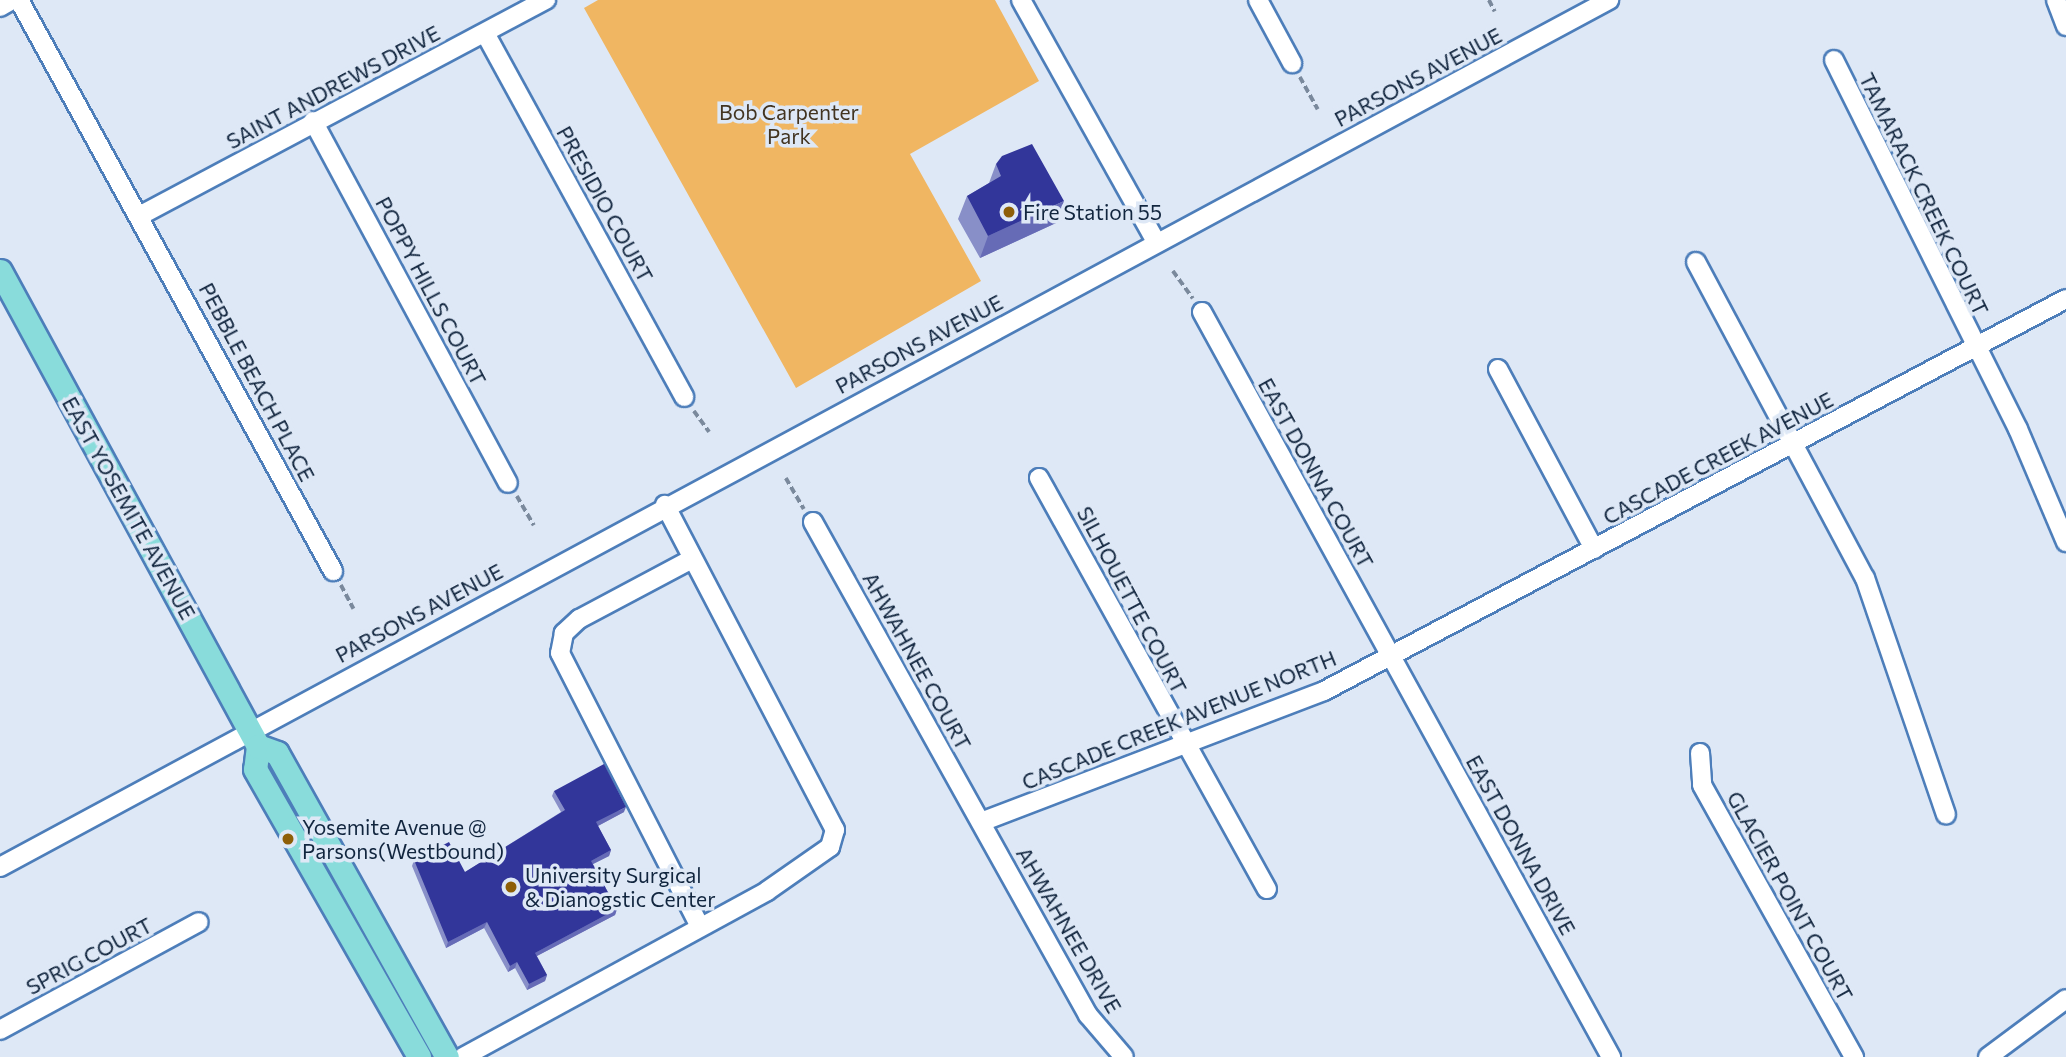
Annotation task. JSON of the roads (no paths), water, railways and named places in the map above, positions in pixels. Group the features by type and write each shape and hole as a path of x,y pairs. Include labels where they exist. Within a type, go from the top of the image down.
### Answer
{"main road":[{"name":"EAST YOSEMITE AVENUE","path":"0,271 254,738 277,754 447,1057"},
{"name":"EAST YOSEMITE AVENUE","path":"254,738 255,769 419,1057"}],"street":[{"path":"0,7 12,0"},
{"name":"PEBBLE BEACH PLACE","path":"19,0 141,215 333,571"},
{"name":"SAINT ANDREWS DRIVE","path":"141,215 313,121 546,0"},
{"path":"1021,0 1157,243"},
{"path":"1258,0 1292,63"},
{"name":"PARSONS AVENUE","path":"0,867 254,738 666,505 1609,0"},
{"path":"2056,0 2066,26"},
{"name":"PRESIDIO COURT","path":"485,33 684,397"},
{"name":"TAMARACK CREEK COURT","path":"1834,60 2066,541"},
{"name":"POPPY HILLS COURT","path":"313,121 508,483"},
{"path":"1696,262 1865,578 1946,815"},
{"name":"CASCADE CREEK AVENUE","path":"1391,656 2066,299"},
{"name":"EAST DONNA COURT","path":"1202,312 1391,656"},
{"path":"1498,369 1594,549"},
{"name":"SILHOUETTE COURT","path":"1040,478 1184,744 1267,889"},
{"path":"463,1057 811,864 830,847 835,830 666,505"},
{"name":"AHWAHNEE COURT","path":"813,522 981,822"},
{"path":"692,559 579,619 564,634 560,653 700,926"},
{"name":"CASCADE CREEK AVENUE NORTH","path":"981,822 1305,700 1391,656"},
{"name":"EAST DONNA DRIVE","path":"1391,656 1611,1057"},
{"name":"GLACIER POINT COURT","path":"1700,753 1702,785 1854,1057"},
{"name":"AHWAHNEE DRIVE","path":"981,822 1088,1015 1124,1057"},
{"name":"SPRIG COURT","path":"0,1030 199,922"},
{"path":"1988,1057 2065,1004"}],"place":[{"name":"Fire Station 55","path":"1009,212"},
{"name":"Yosemite Avenue @ Parsons(Westbound)","path":"288,839"},
{"name":"University Surgical & Dianogstic Center","path":"511,887"}],"park label":[{"name":"Bob Carpenter Park","path":"789,124"}]}
